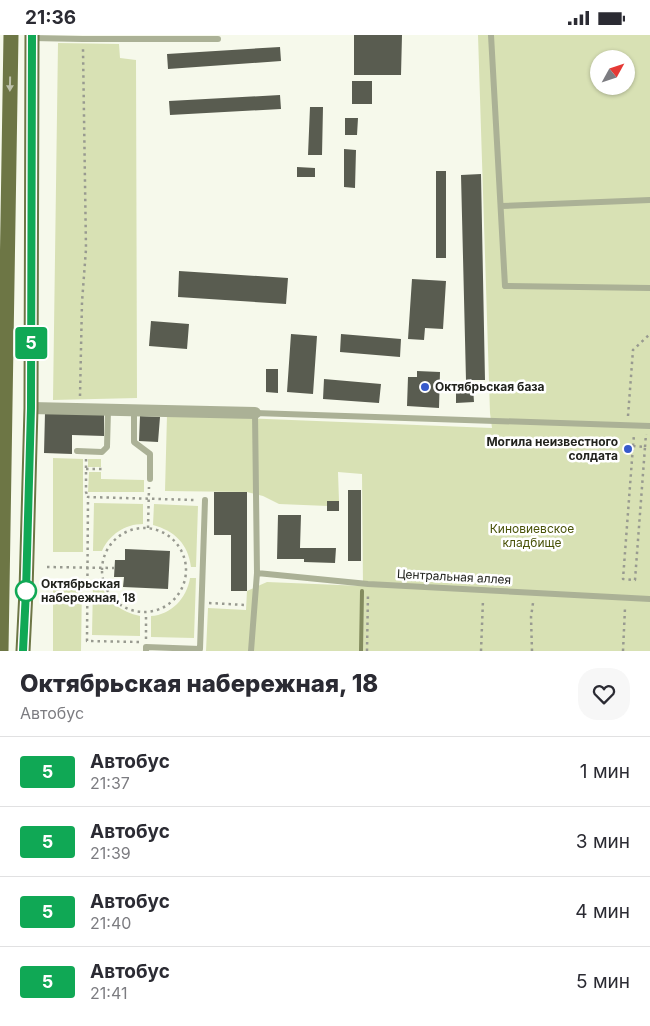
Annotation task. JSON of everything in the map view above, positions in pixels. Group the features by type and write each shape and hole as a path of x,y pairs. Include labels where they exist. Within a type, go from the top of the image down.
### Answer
{"main road":[{"path":"1,651 11,35"},
{"path":"23,651 31,408 32,36"}],"street":[{"path":"31,408 255,413"}],"lane":[{"path":"491,35 506,285 650,288"},
{"path":"32,36 82,39 218,39"},
{"path":"501,206 650,200"},
{"path":"77,451 102,452 107,447 108,410"},
{"path":"134,411 134,442 150,454 150,479"},
{"path":"251,651 257,573 255,413 650,426"},
{"path":"146,649 200,649 205,500"},
{"name":"Центральная аллея","path":"257,573 368,584 650,599"}],"path":[{"path":"79,409 82,303 86,249 82,39"},
{"path":"628,425 633,350 650,334"},
{"path":"633,446 645,447 635,580 629,580 623,579 633,446"},
{"path":"86,459 86,492 88,497 87,641 140,642 146,649"},
{"path":"86,469 105,469"},
{"path":"148,528 150,479"},
{"path":"88,497 205,500"},
{"path":"148,528 164,533 176,543 184,557 186,572 183,587 174,600 161,609 146,613 131,611 117,603 107,591 102,568 106,552 116,538 131,530 148,528"},
{"path":"47,567 114,568"},
{"path":"629,580 629,585"},
{"path":"367,651 368,584"},
{"path":"481,651 483,590"},
{"path":"532,651 531,617 535,593"},
{"path":"623,651 626,597"},
{"path":"202,603 255,605"},
{"path":"146,613 146,649"}],"green space":[{"name":"Киновиевское кладбище","path":"478,35 650,35 650,651 206,651 208,608 246,610 247,591 267,582 363,586 362,474 338,472 339,501 328,501 328,506 279,504 263,496 247,492 165,491 167,415 492,428"},
{"path":"58,43 119,44 120,58 136,60 137,398 53,400"},
{"path":"53,458 83,459 83,552 53,552"},
{"path":"88,459 101,459 101,467 88,467"},
{"path":"89,472 101,472 101,479 144,480 144,492 88,492"},
{"path":"94,503 143,504 143,524 124,528 113,535 102,551 93,551"},
{"path":"154,504 198,506 196,567 191,567 187,552 174,535 153,525"},
{"path":"190,578 196,578 194,638 151,637 151,616 165,612 177,604 182,599"},
{"path":"53,581 82,583 81,651 53,651"},
{"path":"93,584 101,584 111,601 121,609 140,616 140,636 92,635"}],"building":[{"path":"354,35 402,35 401,75 354,75"},
{"path":"280,47 281,61 168,69 167,54"},
{"path":"352,81 372,81 372,104 352,104"},
{"path":"280,95 281,109 170,115 169,101"},
{"path":"310,107 323,107 322,155 308,155"},
{"path":"345,118 358,118 357,135 345,135"},
{"path":"344,149 356,150 355,188 344,187"},
{"path":"297,167 315,168 315,177 297,177"},
{"path":"436,171 446,171 446,258 436,258"},
{"path":"481,174 485,380 466,380 461,175"},
{"path":"179,271 288,278 286,304 178,297"},
{"path":"412,279 446,281 443,329 425,328 424,340 408,339"},
{"path":"151,321 189,324 187,349 149,346"},
{"path":"291,334 317,336 313,394 287,392"},
{"path":"341,334 401,339 400,357 340,352"},
{"path":"266,369 278,369 278,393 266,392"},
{"path":"417,371 440,372 439,408 407,406 408,377 417,377"},
{"path":"324,379 381,384 379,403 323,399"},
{"path":"473,387 474,402 456,403 456,388"},
{"path":"45,413 104,415 104,436 72,435 72,454 44,453"},
{"path":"140,416 160,417 158,442 139,441"},
{"path":"348,490 361,490 361,561 348,561"},
{"path":"214,492 247,492 247,591 231,591 231,535 214,535"},
{"path":"327,501 339,501 339,511 327,511"},
{"path":"278,515 301,515 300,548 336,548 335,563 304,562 304,559 277,559"},
{"path":"125,549 170,551 168,589 123,587 124,577 114,577 115,560 125,560"}],"waterway":[{"path":"361,651 362,591"}],"bus line":[{"name":"5","path":"23,651 31,408 32,35"}],"place":[{"name":"Октябрьская база","path":"425,387"},
{"name":"Могила неизвестного солдата","path":"628,449"},
{"name":"Октябрьская набережная, 18","path":"26,591"}]}
